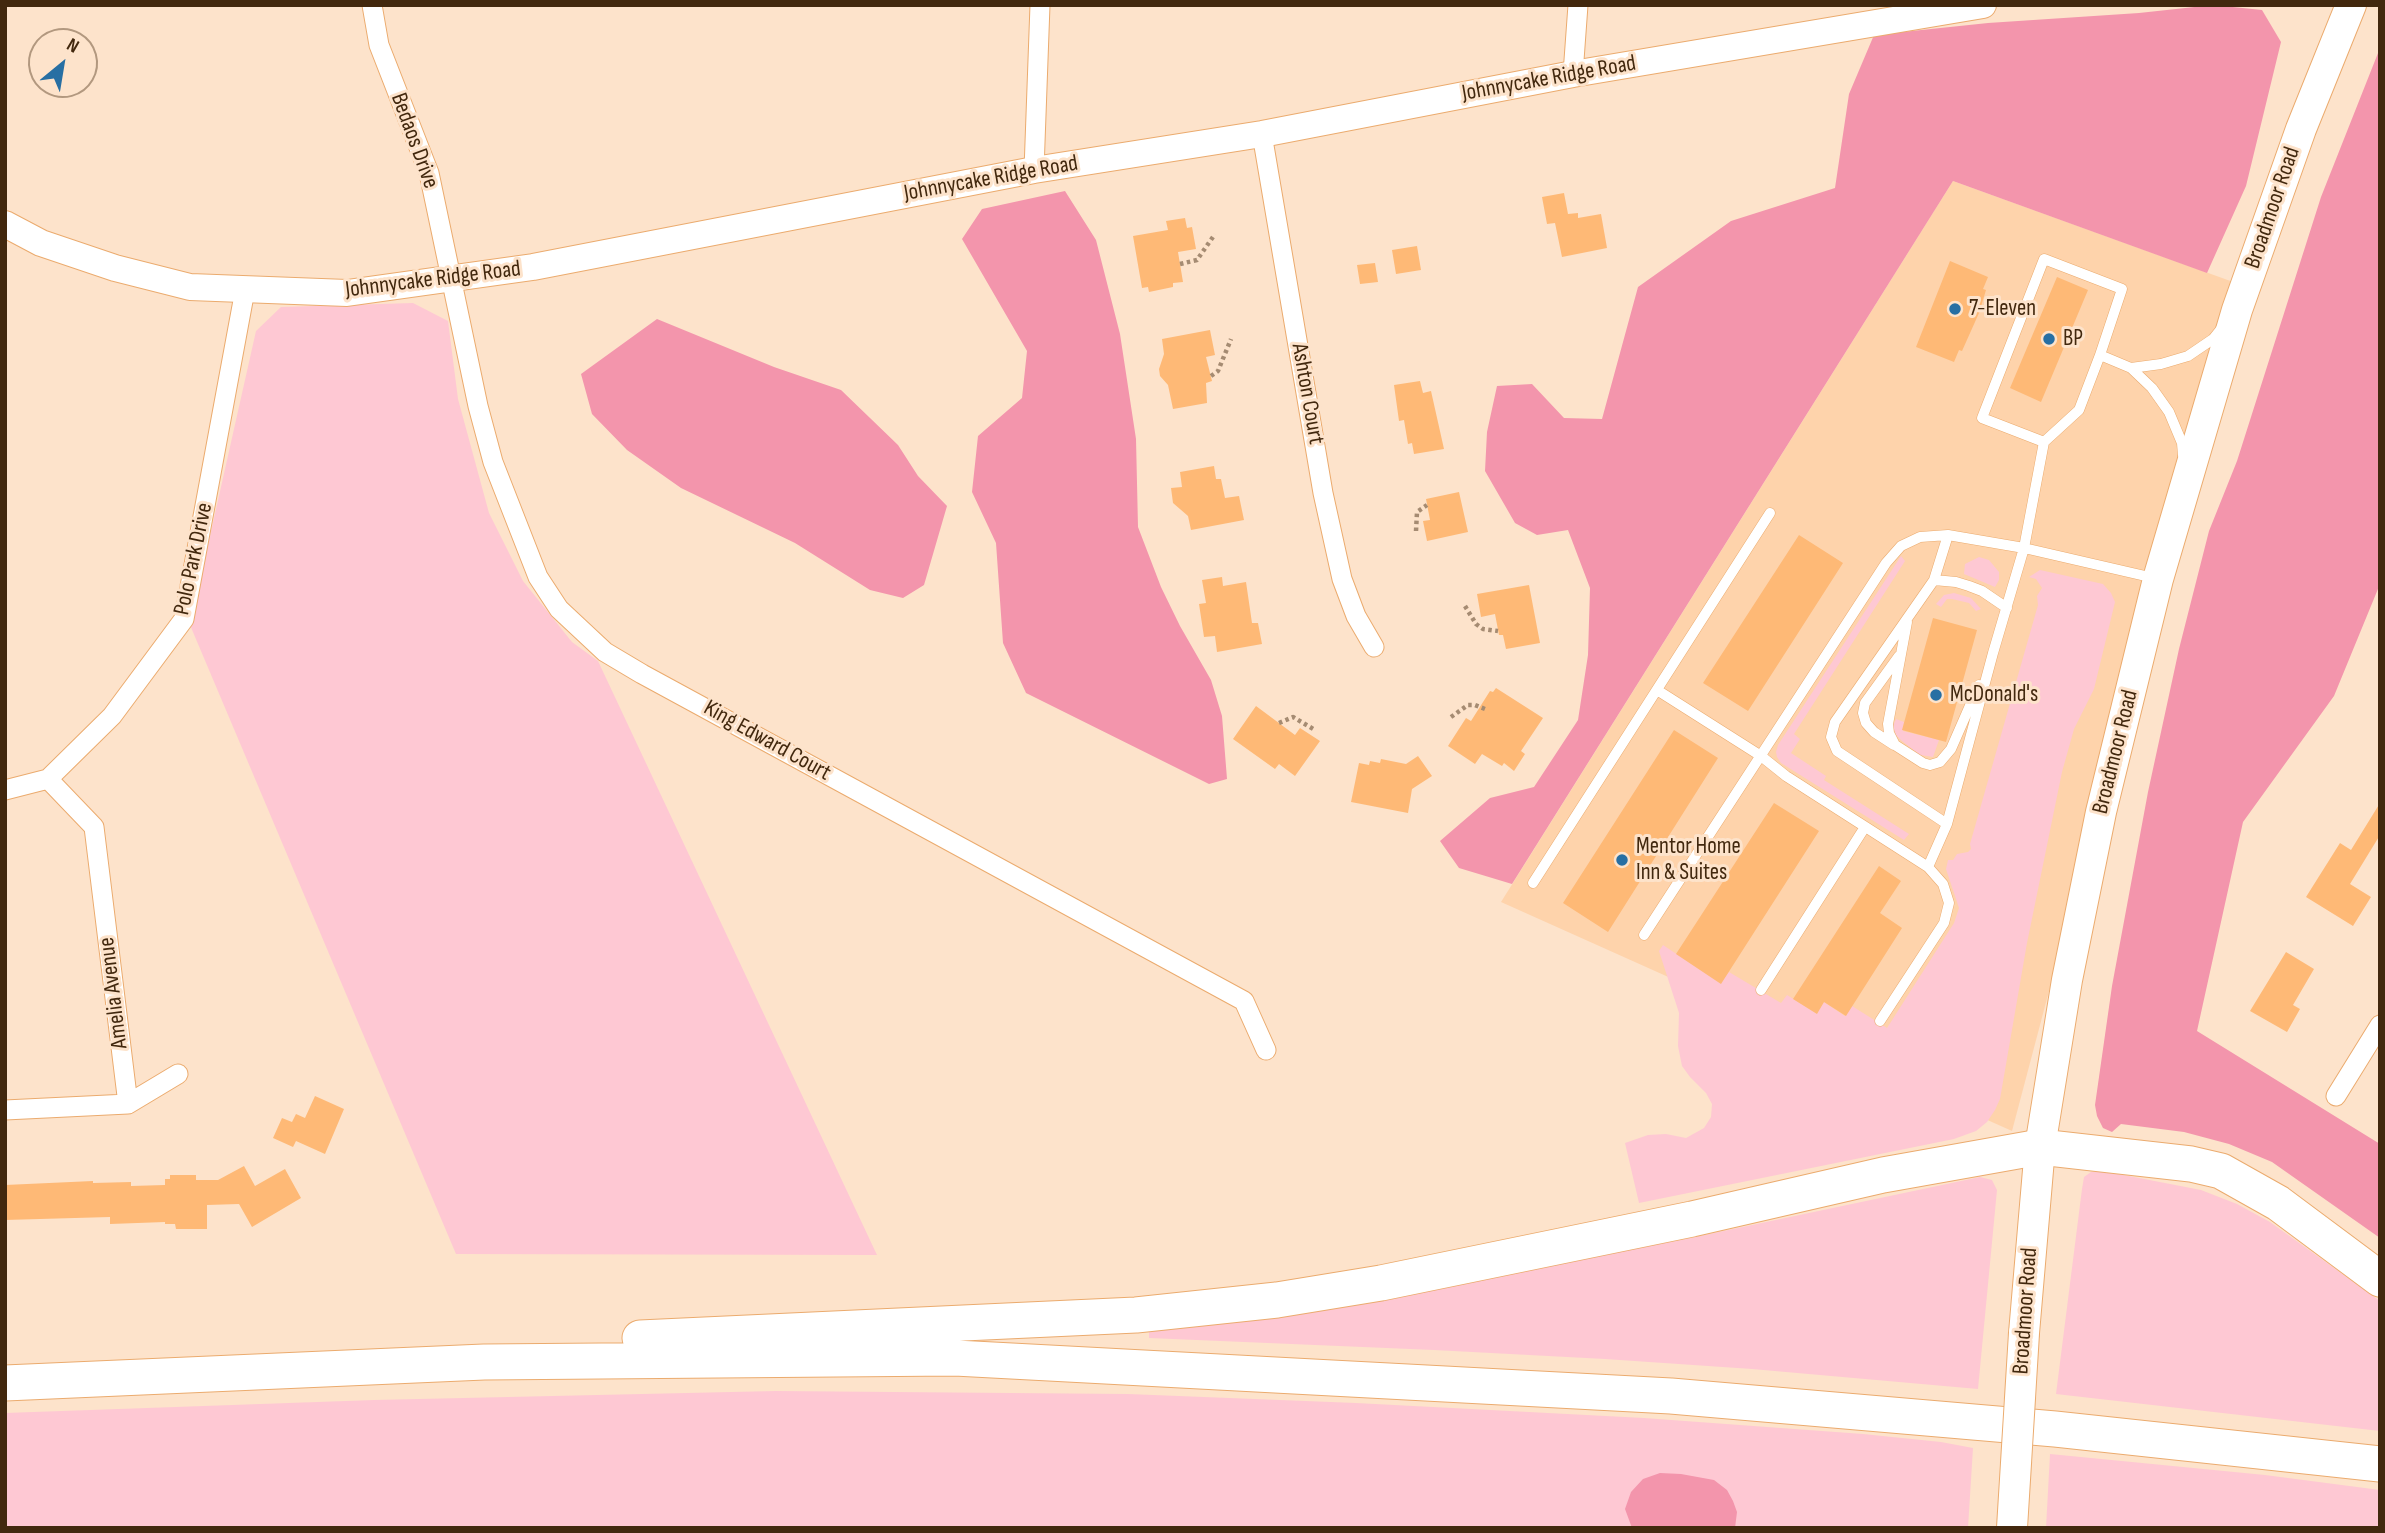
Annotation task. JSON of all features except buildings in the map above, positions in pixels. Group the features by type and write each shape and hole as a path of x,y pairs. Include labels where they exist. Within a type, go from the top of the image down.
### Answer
{"highway":[{"path":"181,1376 631,1339 1136,1315 1240,1304 1381,1283 1692,1219 1883,1175 2040,1147 2191,1164 2221,1171 2278,1203 2380,1279"},
{"path":"5,1383 484,1362 955,1358 1671,1396 2055,1429 2380,1464"}],"main road":[{"name":"Broadmoor Road","path":"2012,1528 2024,1333 2040,1147 2067,980 2101,812 2158,579 2237,310 2301,130 2351,5"},
{"name":"Johnnycake Ridge Road","path":"5,224 41,243 115,268 190,287 347,293 533,267 1034,170 1262,134 1573,74 1972,6"}],"street":[{"name":"Bedaos Drive","path":"372,5 379,45 429,173 453,279"},
{"path":"1034,170 1040,5"},
{"path":"1573,74 1578,5"},
{"name":"Ashton Court","path":"1262,134 1323,493 1339,568 1356,616 1374,648"},
{"name":"King Edward Court","path":"453,279 478,407 497,473 538,577 559,609 579,630 605,652 642,674 1244,1001 1266,1050"},
{"name":"Polo Park Drive","path":"48,779 112,716 184,619 245,290"},
{"path":"5,790 48,779"},
{"name":"Amelia Avenue","path":"48,779 94,827 128,1104"},
{"path":"2336,1096 2380,1025"},
{"path":"5,1110 128,1104 178,1074"}],"lane":[{"path":"1928,867 1947,824 2024,548 2044,442 2079,410 2122,289 2044,258 1982,418 2044,442"},
{"path":"2131,368 2161,364 2188,356 2213,339 2237,310"},
{"path":"2100,355 2131,368 2169,412 2182,443 2186,480"},
{"path":"1532,883 1770,513"},
{"path":"1947,824 1837,751 1831,737 1835,722 1934,580 1948,535"},
{"path":"1644,935 1886,563 1901,546 1920,537 1948,535 2024,548 2158,579"},
{"path":"1934,580 1969,586 2007,608"},
{"path":"1895,745 1888,724 1908,618"},
{"path":"1901,652 1865,703 1863,713 1866,723 1874,732 1923,764 1936,764 1946,757 1993,653"},
{"path":"1657,690 1928,867 1943,884 1949,903 1944,923 1880,1021"},
{"path":"1761,990 1865,827"}],"path":[{"path":"1180,264 1197,260 1215,234"},
{"path":"1211,376 1216,374 1231,339"},
{"path":"1416,531 1417,512 1427,505"},
{"path":"1465,606 1476,624 1483,629 1498,631"},
{"path":"1451,717 1468,705 1485,709"},
{"path":"1279,723 1293,717 1315,730"}],"shaded area":[{"path":"2213,5 2262,10 2281,42 2246,186 2207,273 1953,181 1512,884 1459,868 1440,841 1490,798 1534,787 1578,720 1588,655 1590,588 1568,530 1537,535 1515,523 1485,471 1487,432 1497,386 1532,384 1564,418 1602,419 1638,287 1731,221 1835,188 1849,94 1874,35"},
{"path":"2380,48 2380,584 2334,696 2243,822 2197,1031 2380,1144 2380,1238 2272,1162 2229,1144 2184,1132 2121,1124 2112,1132 2103,1128 2095,1105 2112,986 2148,792 2179,649 2209,531 2237,461 2321,197"},
{"path":"1953,181 2236,283 2012,1131 1501,902"},
{"path":"1065,191 1096,240 1120,334 1136,439 1138,527 1161,587 1211,680 1222,716 1227,779 1209,784 1026,693 1003,643 996,543 972,492 978,436 1022,398 1027,351 962,239 982,209"},
{"path":"413,303 448,321 458,399 489,513 523,581 572,642 598,661 877,1255 456,1254 190,625 256,331 281,307"},
{"path":"657,319 774,367 841,390 898,445 918,476 947,506 924,585 903,598 870,590 795,543 681,488 627,450 592,414 581,374"},
{"path":"1901,556 1905,561 1794,734 1800,739 1791,753 1826,776 1824,780 1909,834 1904,840 1781,763 1776,752"},
{"path":"1979,557 1989,560 1999,572 1995,587 1964,574 1965,564"},
{"path":"2040,570 2103,584 2115,602 2094,689 2074,729 2062,772 2027,943 2000,1099 1995,1110 1987,1122 1976,1131 1954,1139 1639,1203 1625,1143 1648,1135 1666,1134 1686,1138 1704,1128 1711,1117 1712,1104 1706,1093 1682,1066 1678,1046 1679,1013 1659,951 1663,945 1720,983 1729,972 1781,1003 1787,995 1816,1013 1824,1002 1845,1016 1852,1006 1887,1028 1954,923 1959,908 1946,869 1948,860 1953,860 1957,854 1971,849 1970,844 2038,605 2037,596 2042,588 2036,579 2029,577"},
{"path":"1954,593 1971,598 1981,609 1976,611 1969,603 1952,599 1947,599 1941,607 1936,604 1944,595"},
{"path":"1896,719 1904,722 1903,731 1939,740 1933,757 1920,755 1896,735 1893,726"},
{"path":"2103,1171 2201,1190 2237,1204 2270,1222 2380,1301 2380,1431 2056,1394 2084,1177 2091,1172"},
{"path":"1980,1177 1992,1180 1997,1190 1978,1389 1605,1359 1149,1338 1149,1329 1676,1241"},
{"path":"776,1391 1128,1394 1356,1403 1644,1418 1941,1442 1973,1448 1968,1528 5,1528 5,1413 374,1400"},
{"path":"2050,1454 2265,1475 2380,1490 2380,1528 2046,1528"},
{"path":"1660,1473 1714,1480 1727,1490 1733,1501 1737,1512 1735,1528 1632,1528 1625,1509 1631,1492 1643,1479"}],"place":[{"name":"7-Eleven","path":"1955,309"},
{"name":"BP","path":"2049,339"},
{"name":"McDonald's","path":"1936,695"},
{"name":"Mentor Home Inn & Suites","path":"1622,860"}]}
